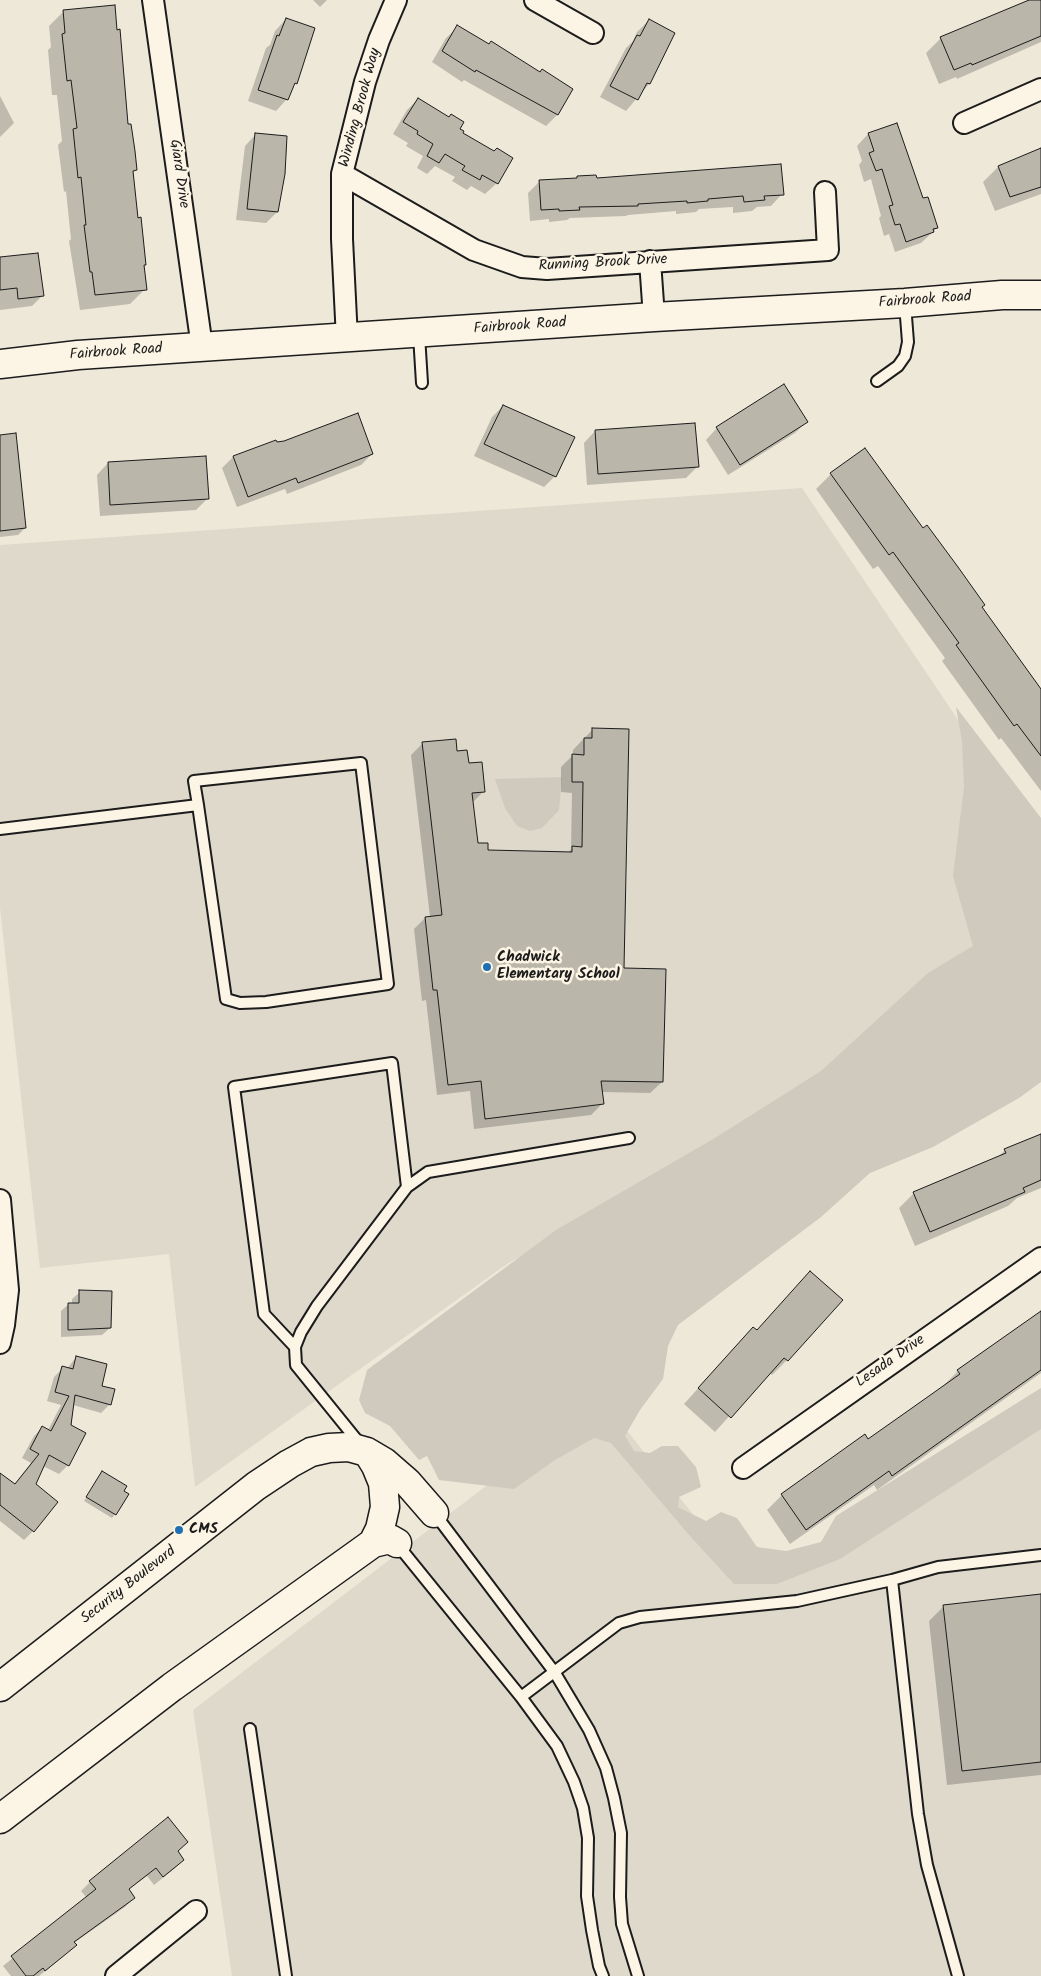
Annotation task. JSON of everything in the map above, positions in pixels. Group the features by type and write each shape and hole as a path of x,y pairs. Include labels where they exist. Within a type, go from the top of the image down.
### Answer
{"street":[{"name":"Giard Drive","path":"153,0 202,347"},
{"name":"Winding Brook Way","path":"347,339 342,239 342,174 365,82 396,0"},
{"path":"535,0 593,33"},
{"path":"964,123 1041,89"},
{"name":"Running Brook Drive","path":"342,174 474,250 522,267 547,269 828,250 825,192"},
{"path":"650,261 654,317"},
{"name":"Fairbrook Road","path":"0,364 202,347 347,339 654,317 905,303 1002,295 1041,295"},
{"path":"0,1200 8,1290 0,1343"},
{"name":"Lesada Drive","path":"742,1468 1041,1258"},
{"name":"Security Boulevard","path":"0,1688 256,1486 311,1452 329,1448 349,1447 367,1452 384,1462 407,1482 434,1513"},
{"path":"0,1819 172,1686 385,1543 380,1529 385,1507 383,1483 376,1466 367,1452"},
{"path":"116,1976 196,1911"}],"lane":[{"path":"877,381 898,366 905,356 908,342 905,303"},
{"path":"419,334 422,383"},
{"path":"361,762 388,984 266,1002 240,1003 226,999 198,805 194,781 361,762"},
{"path":"0,829 198,805"},
{"path":"295,1347 264,1314 234,1087 392,1063 407,1187"},
{"path":"367,1452 296,1365 295,1347 300,1332 317,1306 407,1187 428,1172 629,1138"},
{"path":"434,1513 555,1673 590,1730 606,1768 621,1833 620,1897 622,1924 638,1976"},
{"path":"385,1543 521,1697 557,1746 574,1782 583,1808 588,1838 587,1896 599,1966 603,1976"},
{"path":"521,1697 619,1623 640,1617 797,1601 892,1580 938,1566 1041,1556"},
{"path":"892,1580 918,1814 927,1865 958,1976"},
{"path":"250,1729 286,1976"}],"shaded area":[{"name":"Chadwick Elementary School","path":"802,488 1041,843 1041,907 791,1104 507,1264 195,1487 169,1254 40,1268 0,908 0,545"},
{"path":"956,707 1041,818 1041,1082 1019,1098 933,1147 870,1173 821,1217 678,1325 668,1346 663,1379 640,1410 625,1436 634,1451 650,1453 662,1446 678,1446 696,1467 701,1487 679,1497 678,1507 706,1521 721,1512 737,1518 757,1547 786,1551 821,1542 836,1516 1041,1388 1041,1429 840,1559 777,1584 734,1584 690,1536 611,1443 594,1438 555,1460 514,1489 439,1480 427,1456 419,1460 390,1426 365,1413 359,1400 367,1370 556,1230 715,1138 821,1071 928,973 973,946 953,876 964,787 962,742"},
{"path":"562,777 559,810 542,828 530,831 517,826 505,808 495,779"},
{"path":"1041,1401 1041,1976 232,1976 193,1710 588,1408 610,1409 736,1569 812,1560"}],"building":[{"path":"1029,0 1041,0 1041,36 972,65 971,63 954,70 940,37"},
{"path":"115,5 117,30 120,29 128,124 131,124 135,151 137,170 133,171 138,218 141,217 147,290 95,295 84,225 86,225 81,177 78,178 73,129 77,128 71,80 67,81 62,34 65,33 63,10"},
{"path":"286,18 315,28 297,84 295,83 288,100 258,90 277,35 279,36"},
{"path":"649,19 675,33 650,84 647,83 638,100 610,86 637,35 640,36"},
{"path":"457,25 489,44 491,41 540,72 542,69 573,89 558,115 476,70 475,72 442,51"},
{"path":"418,98 449,117 451,114 464,122 460,129 464,131 463,133 494,151 497,148 513,158 498,184 482,175 480,180 462,170 465,166 445,154 439,163 427,156 433,144 417,134 418,131 403,122"},
{"path":"897,123 923,198 928,197 938,228 933,229 934,232 906,242 900,224 895,225 889,206 893,205 882,169 876,171 869,153 874,151 868,133"},
{"path":"255,133 287,136 285,174 278,212 247,209"},
{"path":"1041,148 1041,187 1010,197 998,166"},
{"path":"781,164 784,195 764,196 765,200 744,202 743,196 687,203 687,201 638,204 638,206 579,207 580,210 541,210 539,180 596,175 597,178"},
{"path":"38,253 44,296 18,299 17,288 0,290 0,257"},
{"path":"784,384 808,422 740,465 716,427"},
{"path":"503,405 575,437 556,477 484,444"},
{"path":"358,413 373,454 298,483 296,478 248,497 233,456 276,440 277,442 284,441"},
{"path":"695,423 699,467 598,474 595,430"},
{"path":"16,433 26,528 0,531 0,435"},
{"path":"865,448 923,528 927,525 958,567 985,605 982,607 1041,689 1041,756 1017,724 1014,726 956,645 959,643 893,552 889,555 830,473"},
{"path":"206,456 209,499 110,505 108,462"},
{"path":"592,728 629,729 624,968 666,969 663,1082 601,1081 604,1104 485,1119 481,1081 448,1085 437,990 433,990 425,917 442,915 422,742 456,739 457,751 467,750 469,763 482,762 485,792 472,793 478,843 488,843 488,850 572,852 572,846 582,847 583,782 572,782 572,754 584,755 584,738 592,738"},
{"path":"1041,1134 1041,1180 1023,1188 1025,1192 930,1232 913,1192 1006,1153 1004,1149"},
{"path":"810,1271 843,1300 788,1361 784,1358 731,1418 698,1388 753,1327 757,1330"},
{"path":"79,1290 112,1291 111,1328 68,1330 68,1303 79,1303"},
{"path":"1041,1311 1041,1370 892,1476 889,1471 806,1530 781,1494 865,1434 868,1439 960,1374 957,1370"},
{"path":"76,1356 107,1364 102,1386 115,1389 111,1405 75,1395 71,1425 86,1433 69,1466 49,1455 36,1484 58,1502 34,1532 0,1505 0,1473 15,1484 39,1454 30,1449 42,1426 51,1431 69,1396 55,1392 62,1366 73,1369"},
{"path":"102,1471 127,1486 124,1491 129,1494 116,1515 86,1497"},
{"path":"1041,1594 1041,1762 962,1771 943,1605"},
{"path":"168,1817 188,1842 178,1851 184,1860 163,1877 156,1868 129,1889 135,1898 74,1942 77,1945 45,1971 43,1968 33,1976 26,1976 11,1956 96,1889 89,1881"}],"place":[{"name":"Chadwick Elementary School","path":"487,967"},
{"name":"CMS","path":"179,1530"}]}
